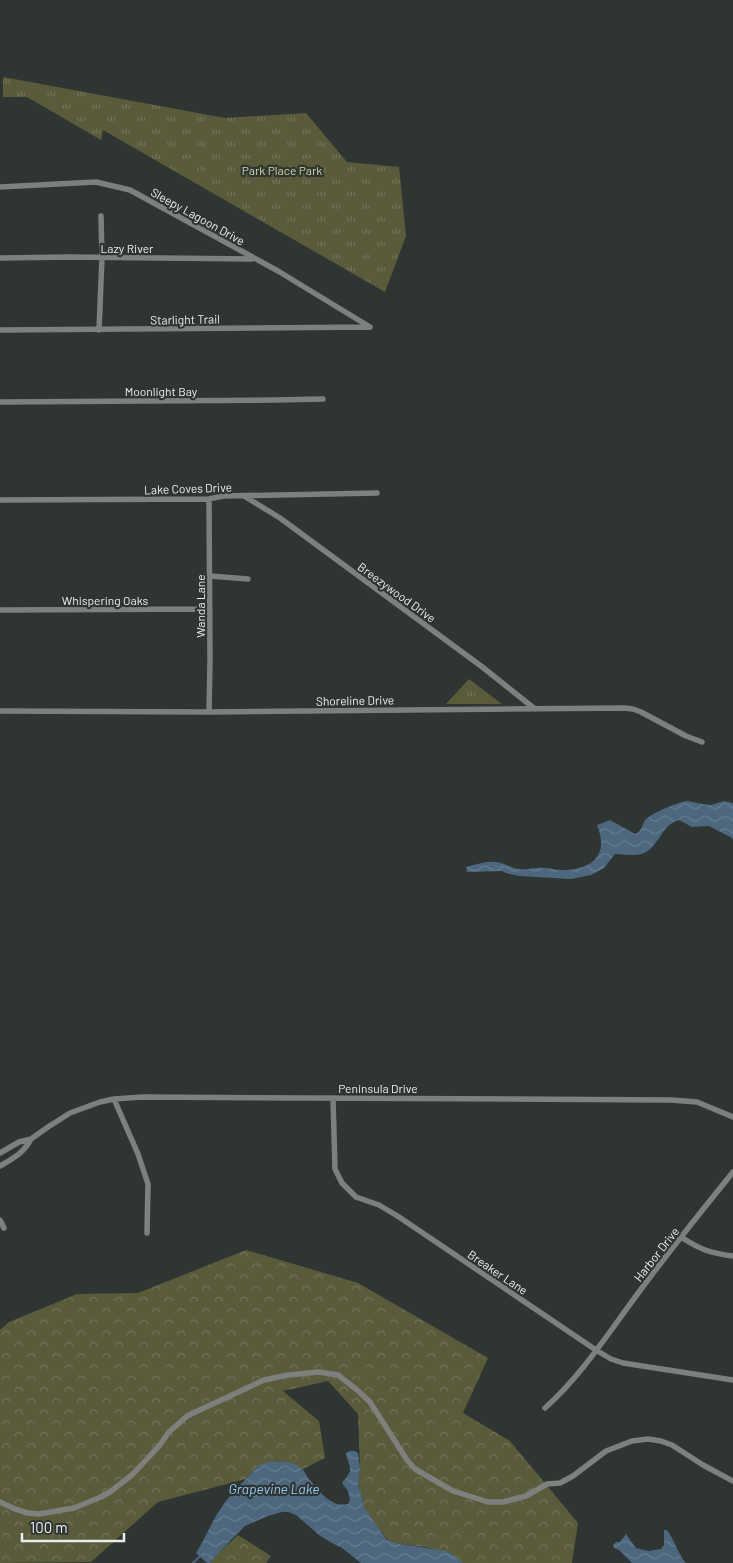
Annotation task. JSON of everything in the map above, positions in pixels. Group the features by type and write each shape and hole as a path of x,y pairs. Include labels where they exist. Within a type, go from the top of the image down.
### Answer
{"street":[{"name":"Sleepy Lagoon Drive","path":"0,187 96,182 130,190 288,276 370,327"},
{"path":"99,330 102,258 101,216"},
{"name":"Lazy River","path":"0,258 254,259"},
{"name":"Starlight Trail","path":"0,330 370,327"},
{"name":"Moonlight Bay","path":"0,402 323,399"},
{"name":"Lake Coves Drive","path":"0,500 209,499 223,496 377,493"},
{"name":"Breezywood Drive","path":"244,496 280,518 481,666 534,709"},
{"name":"Wanda Lane","path":"209,499 209,712"},
{"path":"210,576 248,579"},
{"name":"Whispering Oaks","path":"0,610 210,609"},
{"name":"Shoreline Drive","path":"0,711 209,712 633,709 702,742"},
{"name":"Peninsula Drive","path":"0,1153 20,1142 31,1139 70,1114 100,1102 114,1099 172,1096 671,1100 697,1102 733,1117"},
{"name":"Breaker Lane","path":"333,1098 336,1169 342,1184 356,1197 379,1204 611,1359 623,1363 733,1380"},
{"path":"114,1099 138,1154 148,1184 147,1233"},
{"name":"Peninsula Drive","path":"0,1166 19,1154 31,1139"},
{"name":"Harbor Drive","path":"545,1408 562,1393 733,1172"},
{"path":"0,1220 4,1228"},
{"path":"681,1237 699,1248 720,1255 733,1256"},
{"path":"0,1502 21,1511 39,1514 68,1509 101,1497 133,1474 159,1446 169,1432 187,1416 264,1380 319,1372 338,1375 372,1404 407,1460 415,1469 453,1491 488,1502 503,1502 526,1496 547,1484 560,1483 573,1476 606,1451 632,1441 640,1440 661,1441 672,1445 703,1466 733,1481"}],"green space":[{"name":"Park Place Park","path":"3,77 225,118 306,113 347,162 399,167 406,236 385,292 103,130 101,140 27,97 3,97"},
{"path":"469,679 502,704 446,704"},
{"path":"246,1250 358,1283 488,1358 463,1413 510,1441 578,1523 572,1563 464,1563 456,1559 452,1554 388,1540 367,1513 358,1485 360,1468 358,1414 328,1381 283,1391 319,1421 325,1458 303,1469 278,1461 257,1467 246,1479 158,1502 91,1562 0,1563 0,1330 9,1322 77,1294 138,1293"},
{"path":"238,1535 271,1556 266,1563 210,1563 220,1551"}],"water":[{"path":"687,801 711,805 724,801 733,803 733,840 709,826 692,827 679,820 667,828 649,850 635,855 615,854 604,868 591,875 571,879 519,876 502,871 467,872 466,867 492,862 518,869 542,868 561,870 581,867 589,864 599,853 601,845 597,825 610,820 635,834 641,830 644,821 650,816 665,808"},
{"name":"Grapevine Lake","path":"350,1451 358,1453 360,1468 358,1485 364,1507 387,1540 400,1544 447,1551 464,1563 361,1563 342,1548 319,1535 296,1515 288,1512 268,1516 245,1526 210,1563 207,1563 196,1553 227,1500 255,1469 265,1463 282,1462 295,1464 303,1470 326,1498 342,1505 348,1504 350,1500 348,1491 342,1483 350,1471 346,1453"},
{"path":"664,1530 667,1530 686,1563 632,1563 613,1545 616,1542 620,1542 626,1534 636,1548 648,1551 661,1549 664,1545"}],"waterway":[{"path":"193,1563 200,1556"}]}
